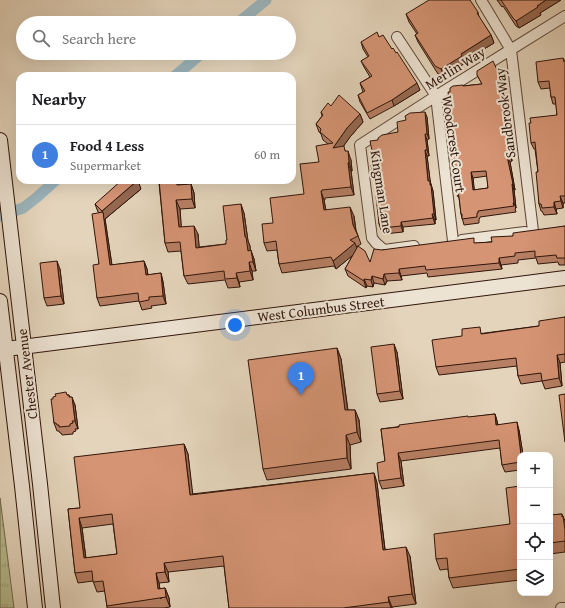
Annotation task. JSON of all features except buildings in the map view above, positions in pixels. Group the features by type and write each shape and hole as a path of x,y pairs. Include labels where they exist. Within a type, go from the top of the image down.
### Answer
{"main road":[{"name":"Chester Avenue","path":"0,140 53,608"},
{"name":"West Columbus Street","path":"6,349 565,278"},
{"name":"Chester Avenue","path":"0,301 35,608"}],"street":[{"name":"Sandbrook Way","path":"449,242 536,231 511,50 481,0"},
{"name":"Merlin Way","path":"360,145 565,16"},
{"name":"Woodcrest Court","path":"397,37 436,96 449,242"},
{"name":"Kingman Lane","path":"360,145 372,238 384,250 422,245"}],"green space":[{"path":"0,498 14,608 0,608"}],"waterway":[{"path":"247,16 266,0"},
{"path":"180,72 194,60"},
{"path":"0,216 23,208 52,184"}],"place":[{"name":"Food 4 Less","path":"301,395"}]}
